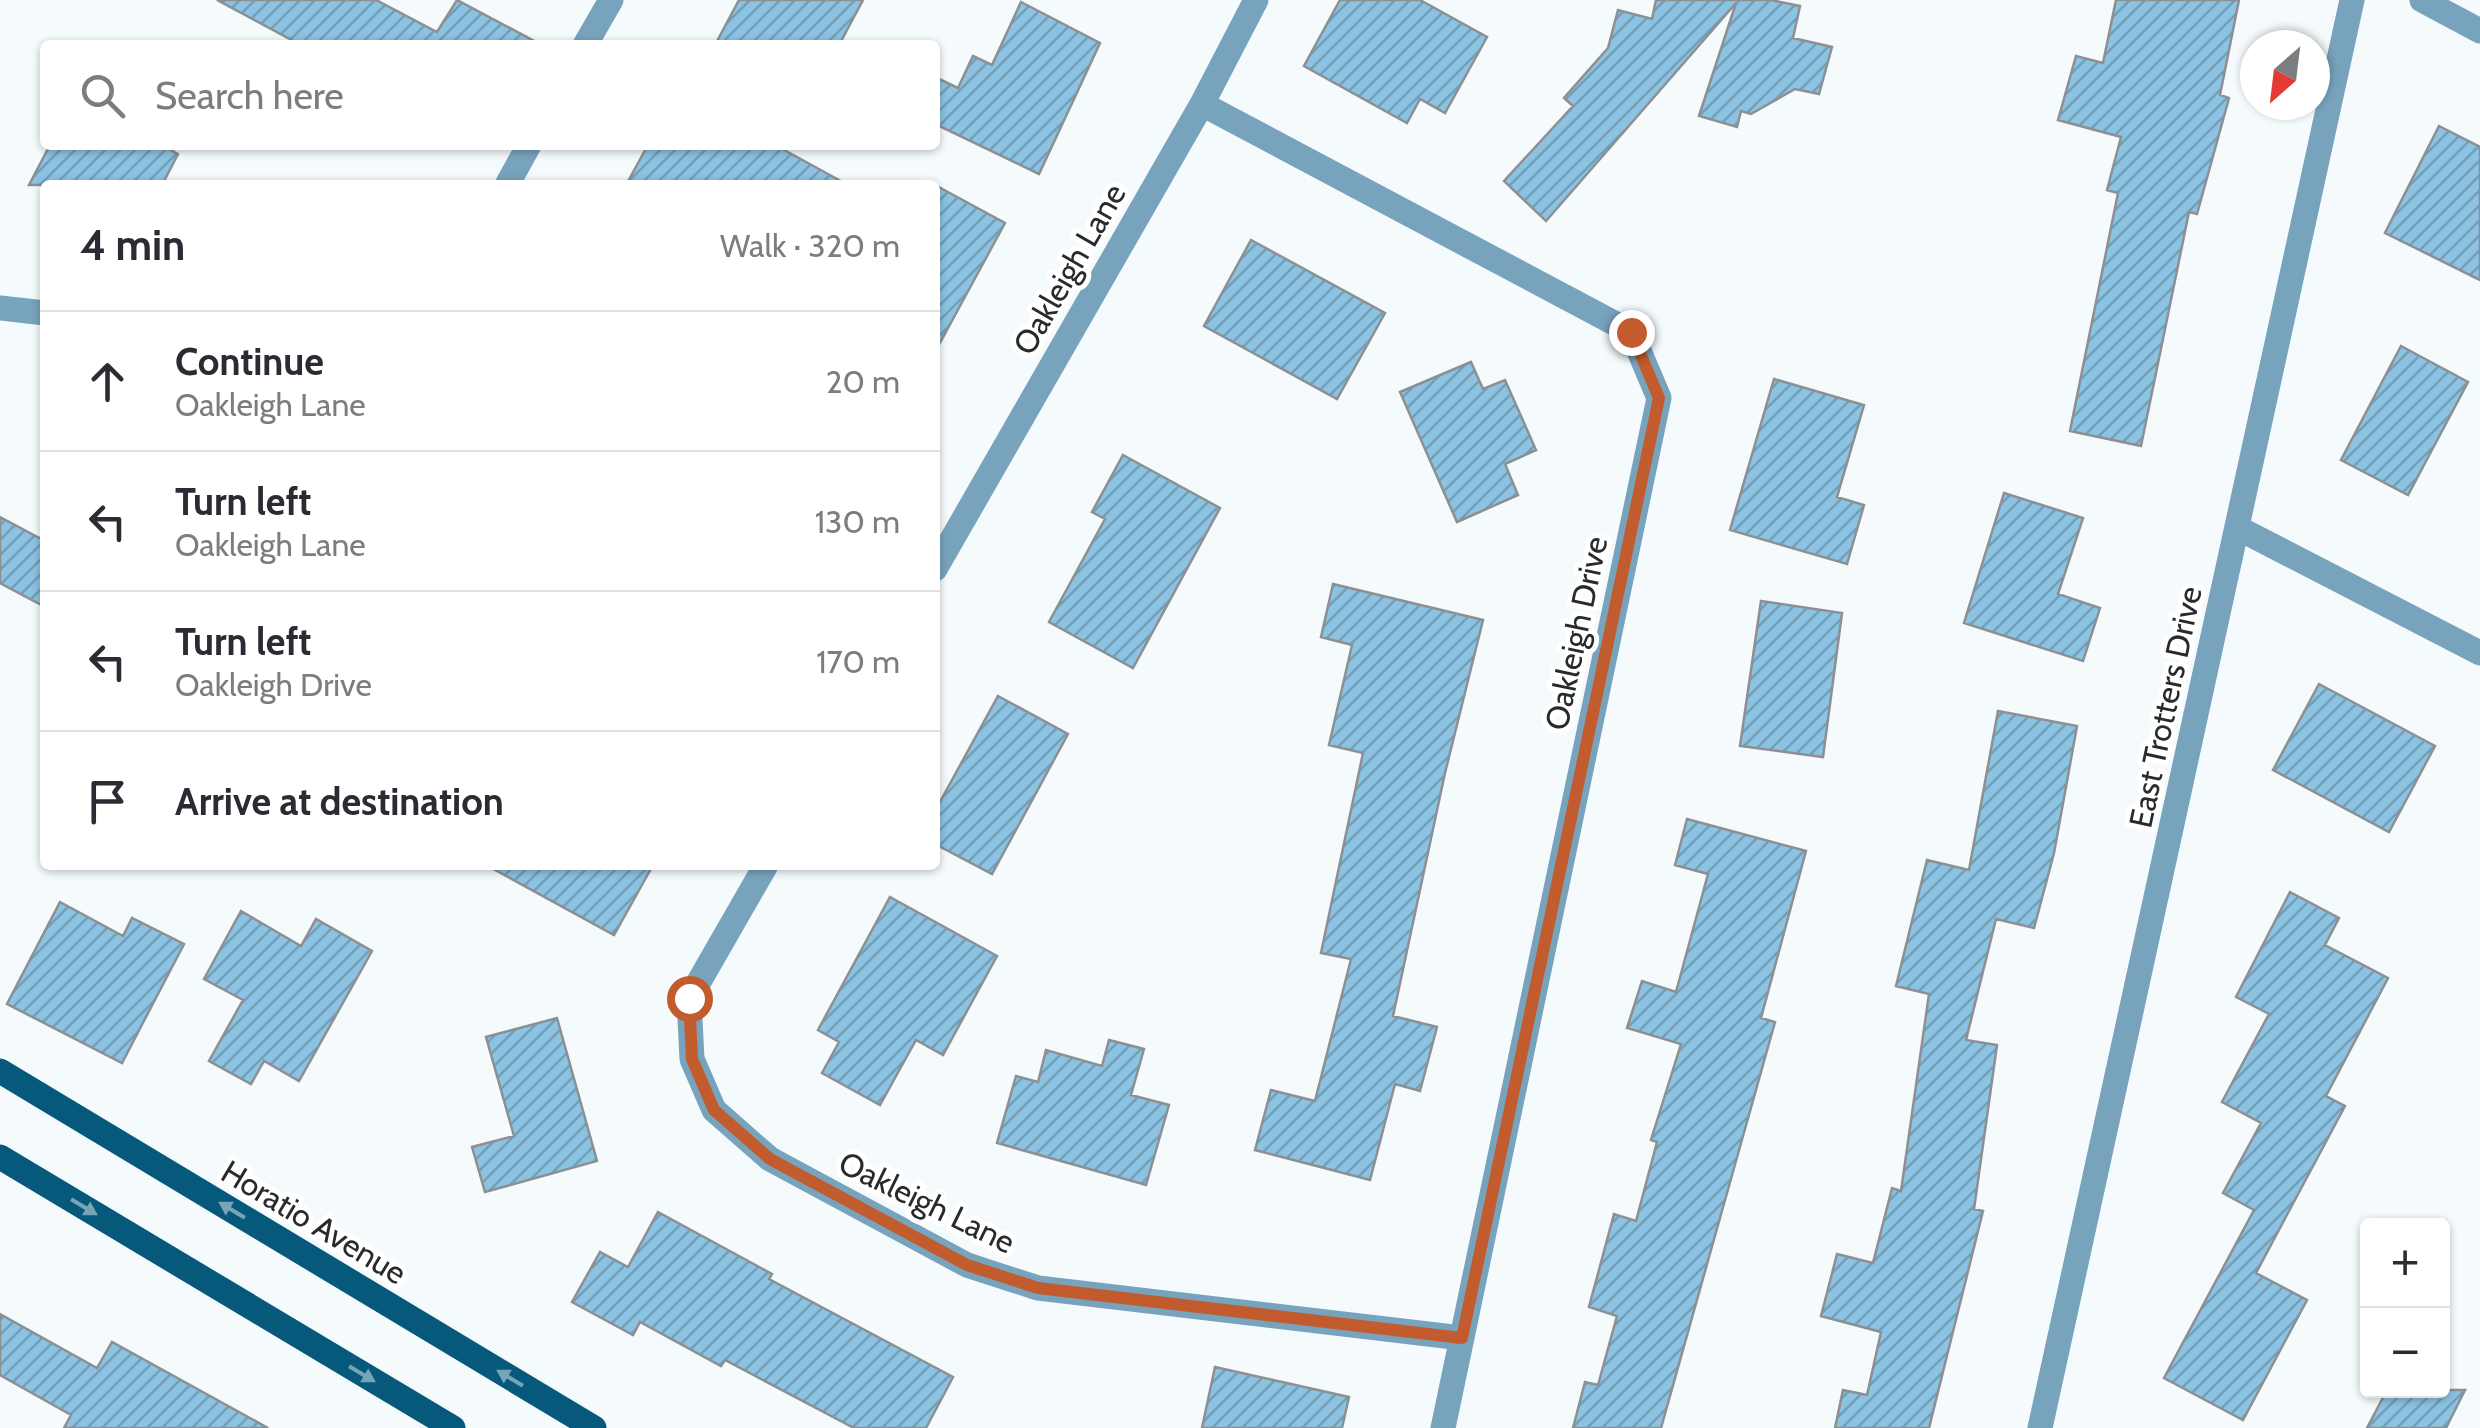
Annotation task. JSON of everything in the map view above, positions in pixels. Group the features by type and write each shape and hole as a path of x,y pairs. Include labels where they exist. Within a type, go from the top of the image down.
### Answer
{"main road":[{"name":"Horatio Avenue","path":"0,1071 594,1428"},
{"path":"0,1157 453,1428"}],"street":[{"path":"588,40 611,0"},
{"name":"Oakleigh Lane","path":"940,560 1202,104 1256,0"},
{"name":"East Trotters Drive","path":"2040,1428 2352,0"},
{"path":"2422,0 2480,31"},
{"name":"Oakleigh Drive","path":"1202,104 1631,332 1659,398 1443,1428"},
{"path":"509,180 526,150"},
{"path":"0,308 40,312"},
{"path":"2238,528 2480,652"},
{"name":"Oakleigh Lane","path":"763,870 689,998 692,1059 714,1110 770,1159 967,1265 1038,1288 1462,1338"}],"building":[{"path":"217,0 376,0 437,32 457,0 533,40 292,40"},
{"path":"739,0 863,0 842,40 718,40"},
{"path":"1340,0 1420,0 1487,37 1445,113 1420,99 1407,123 1304,66"},
{"path":"1656,0 1771,0 1800,6 1793,38 1832,47 1819,94 1795,89 1751,114 1741,111 1737,127 1699,116 1736,3 1546,221 1504,181 1573,106 1564,98 1608,48 1618,10 1652,19"},
{"path":"2116,0 2239,0 2220,95 2229,98 2197,214 2189,212 2141,446 2070,431 2118,193 2107,190 2121,137 2058,120 2076,56 2103,63"},
{"path":"1021,2 1100,43 1039,174 940,126 940,79 958,88 973,56 992,65"},
{"path":"2439,126 2480,147 2480,280 2385,233"},
{"path":"47,150 170,150 178,154 165,180 40,180 40,185 29,185"},
{"path":"645,150 784,150 839,180 629,180"},
{"path":"940,188 1005,223 940,343"},
{"path":"1251,240 1385,313 1337,399 1204,326"},
{"path":"2401,346 2468,382 2408,495 2341,460"},
{"path":"1471,362 1483,389 1505,380 1536,450 1505,464 1518,495 1457,522 1400,392"},
{"path":"1774,379 1864,405 1837,497 1864,505 1847,564 1730,530"},
{"path":"1123,455 1220,508 1133,668 1049,622 1105,519 1092,512"},
{"path":"2004,493 2083,518 2058,594 2100,608 2083,661 1964,623"},
{"path":"0,517 40,538 40,604 0,583"},
{"path":"1333,584 1483,620 1445,773 1393,1016 1437,1027 1420,1091 1395,1084 1370,1180 1255,1150 1271,1090 1315,1101 1351,959 1321,953 1363,753 1329,745 1352,645 1321,637"},
{"path":"1761,601 1842,613 1823,757 1740,746"},
{"path":"2319,684 2435,746 2389,832 2273,770"},
{"path":"998,696 1068,734 992,874 940,847 940,802"},
{"path":"1998,711 2077,726 2054,853 2034,928 1996,919 1966,1040 1997,1045 1974,1209 1983,1211 1929,1428 1835,1428 1843,1390 1867,1395 1881,1332 1821,1316 1837,1254 1873,1263 1892,1188 1901,1191 1929,994 1896,986 1927,860 1969,870"},
{"path":"1687,819 1806,851 1761,1018 1775,1022 1661,1428 1573,1428 1585,1382 1598,1385 1617,1316 1589,1307 1614,1214 1636,1221 1657,1142 1651,1140 1681,1044 1627,1028 1642,981 1676,992 1708,874 1675,865"},
{"path":"495,870 650,870 614,935"},
{"path":"2290,892 2339,918 2325,945 2388,978 2326,1096 2345,1106 2256,1273 2307,1300 2243,1420 2164,1378 2254,1210 2223,1193 2261,1123 2222,1102 2269,1014 2236,997"},
{"path":"890,897 997,956 943,1055 916,1040 880,1105 822,1073 839,1042 818,1030"},
{"path":"60,902 123,936 132,918 184,944 122,1063 7,1004"},
{"path":"241,911 301,946 316,919 372,951 299,1081 264,1061 251,1084 209,1061 243,1000 204,979"},
{"path":"557,1018 597,1161 485,1192 472,1147 514,1136 486,1037"},
{"path":"1109,1040 1144,1049 1131,1095 1169,1105 1146,1185 997,1143 1016,1076 1038,1082 1046,1050 1102,1066"},
{"path":"658,1212 772,1274 769,1279 953,1377 926,1428 854,1428 725,1360 721,1366 640,1322 633,1335 572,1302 600,1252 628,1267"},
{"path":"0,1314 97,1368 112,1342 268,1428 64,1428 71,1415 0,1375"},
{"path":"1215,1367 1349,1397 1342,1428 1202,1428"},
{"path":"2450,1390 2465,1390 2446,1428 2367,1428 2383,1398 2450,1398"}],"route":[{"path":"689,998 692,1059 714,1110 770,1159 967,1265 1038,1288 1462,1338 1659,398 1631,332"}]}
